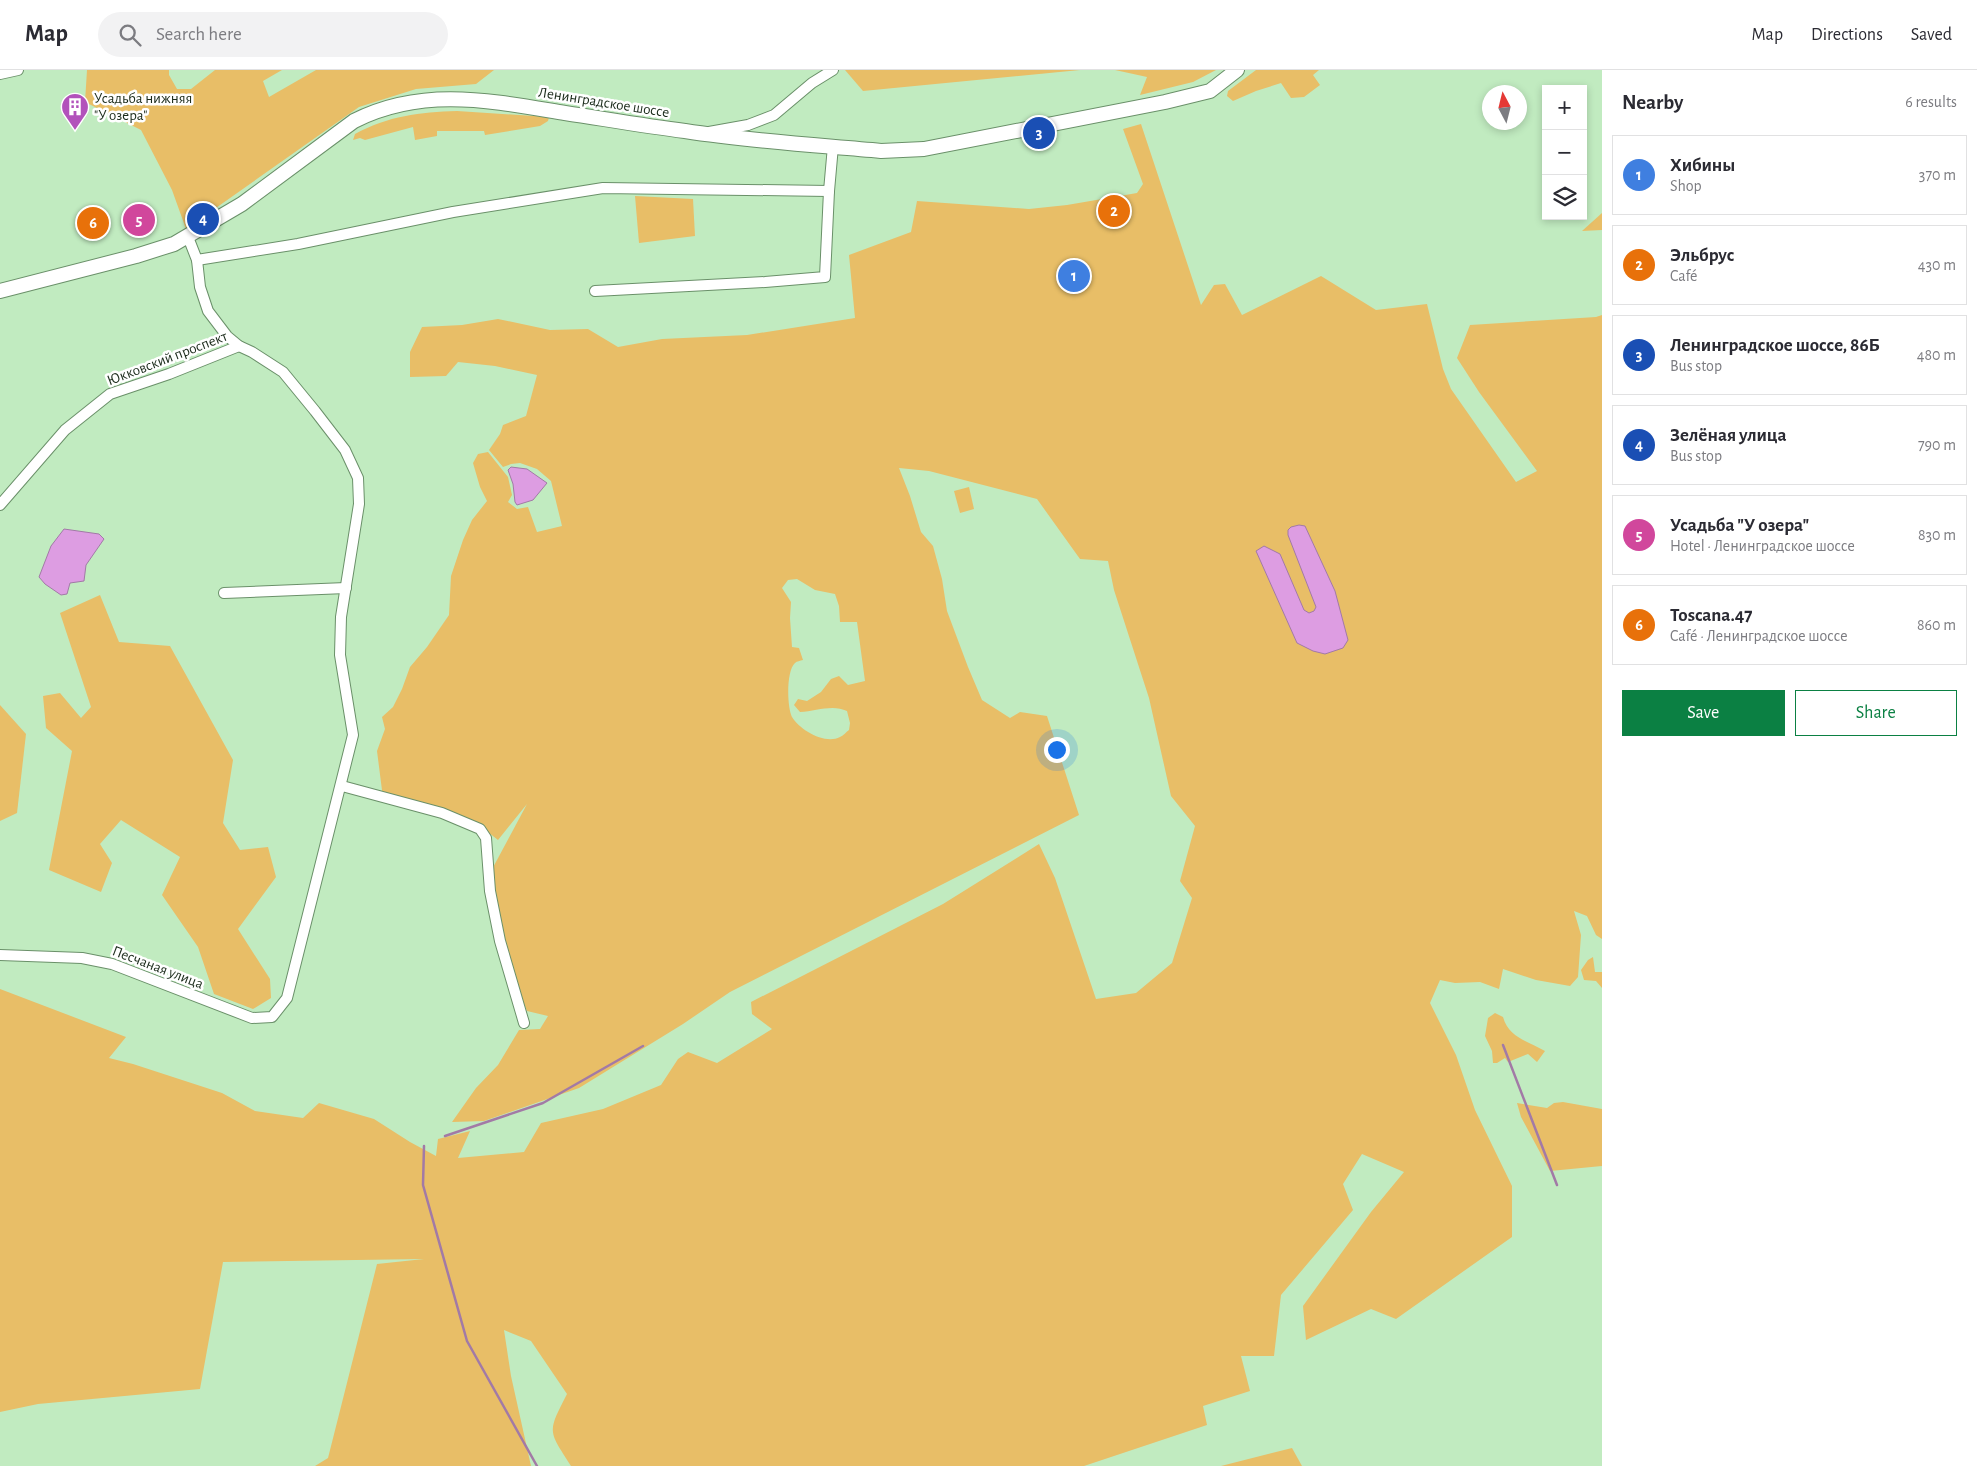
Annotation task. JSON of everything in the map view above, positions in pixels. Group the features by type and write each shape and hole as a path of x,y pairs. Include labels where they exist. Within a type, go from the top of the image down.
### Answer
{"main road":[{"name":"Ленинградское шоссе","path":"0,291 136,256 188,238 242,204 354,121 369,113 421,100 496,101 702,134 881,150 924,149 1165,102 1210,91 1237,70"}],"street":[{"path":"0,74 18,70"},
{"path":"702,134 748,125 774,115 812,84 833,70"},
{"path":"595,292 825,277 833,146"},
{"path":"197,260 380,228 453,212 603,188 829,191"},
{"path":"188,238 197,260 200,287 208,311 227,336 239,346 283,372 316,411 345,450 358,478 359,504 341,617 340,655 354,735 342,786 442,813 480,829 486,838 490,891 500,941 524,1023"},
{"name":"Юкковский проспект","path":"0,505 65,430 110,394 239,346"},
{"path":"224,593 346,588"},
{"name":"Песчаная улица","path":"0,955 82,958 112,964 252,1018 272,1018 287,998 342,786"}],"shaded area":[{"path":"87,70 169,70 169,75 177,89 191,89 215,70 282,70 263,81 269,97 316,70 494,70 476,84 416,89 359,107 186,229 172,190 141,130 85,102"},
{"path":"845,70 1080,70 863,91"},
{"path":"1115,70 1216,70 1193,82 1140,95 1147,77"},
{"path":"1256,70 1319,70 1313,75 1320,85 1304,97 1291,98 1281,83 1233,101 1227,96 1228,91"},
{"path":"457,111 549,117 548,121 540,126 485,135 484,131 437,131 437,136 415,140 413,127 365,140 360,138 353,140 355,134 392,119 430,112"},
{"path":"1141,124 1201,305 1214,285 1225,284 1242,315 1321,276 1376,310 1427,304 1443,369 1451,389 1516,482 1537,471 1479,392 1457,358 1470,325 1596,317 1602,315 1602,939 1596,935 1587,916 1574,911 1581,935 1578,977 1570,986 1536,980 1503,969 1499,989 1480,982 1455,983 1440,980 1430,1003 1456,1055 1475,1110 1512,1186 1512,1237 1396,1319 1371,1309 1306,1340 1303,1306 1371,1212 1404,1172 1362,1154 1343,1184 1353,1210 1281,1295 1274,1356 1241,1356 1250,1391 1203,1406 1207,1425 1084,1466 571,1466 554,1438 553,1431 553,1424 567,1394 531,1341 504,1330 511,1376 531,1466 315,1466 328,1458 377,1264 424,1259 223,1262 200,1389 38,1404 0,1412 0,989 126,1037 109,1058 222,1093 255,1111 303,1118 319,1103 374,1119 436,1156 438,1139 470,1131 458,1158 524,1152 541,1123 603,1109 661,1085 678,1059 688,1052 717,1063 772,1029 752,1014 751,1002 943,904 1039,844 1055,878 1096,999 1136,993 1172,963 1192,898 1180,881 1195,826 1171,796 1149,698 1114,590 1108,561 1080,559 1037,499 929,471 899,468 921,532 933,546 942,579 947,611 982,700 1010,718 1020,712 1047,716 1079,815 730,992 683,1024 579,1088 484,1121 452,1122 476,1088 498,1065 519,1030 540,1029 548,1016 527,1011 507,962 490,873 527,804 498,840 474,821 383,798 377,751 385,729 382,717 393,707 410,667 427,647 449,615 451,576 463,540 472,520 487,501 480,487 473,463 478,454 488,452 508,477 512,495 508,502 517,509 528,507 537,532 562,526 551,481 537,469 520,463 503,467 489,450 500,434 503,425 526,416 537,375 495,366 458,362 446,376 410,377 410,352 422,327 462,325 498,319 550,330 588,329 618,347 662,339 747,335 855,318 849,255 911,232 917,201 1029,209 1067,205 1137,193 1143,184 1123,129","holes":["797,579 815,590 835,594 839,606 840,622 857,622 865,681 848,685 839,676 831,679 821,692 807,701 798,699 794,705 800,712 830,708 847,711 850,723 849,730 834,739 820,738 801,727 792,717 789,705 790,673 795,663 803,660 799,648 792,647 791,602 782,588 788,580"]},
{"path":"635,196 693,199 695,236 639,243"},
{"path":"1602,213 1602,230 1582,231"},
{"path":"511,467 527,469 547,483 533,500 517,505 515,502 513,484 508,470"},
{"path":"969,487 974,509 960,513 954,491"},
{"path":"1305,526 1335,591 1348,640 1343,648 1325,654 1313,651 1297,643 1256,551 1264,546 1280,554 1304,610 1309,613 1314,611 1316,607 1288,535 1288,530 1291,527"},
{"path":"64,529 99,534 104,539 86,565 84,581 70,583 67,594 61,595 45,584 39,577 51,546"},
{"path":"100,595 119,642 170,646 233,760 223,823 240,850 268,847 276,877 238,929 270,979 271,998 253,1009 214,994 198,947 162,895 180,857 121,820 100,844 112,863 101,892 49,870 72,751 46,728 43,696 60,693 81,718 91,707 60,613"},
{"path":"0,705 26,734 17,813 0,821"},
{"path":"1593,957 1595,972 1602,972 1602,988 1596,981 1584,980 1581,970 1588,960"},
{"path":"1495,1013 1503,1017 1514,1034 1545,1051 1537,1062 1528,1054 1508,1062 1505,1058 1497,1063 1493,1063 1492,1051 1485,1036 1488,1018"},
{"path":"1563,1102 1602,1109 1602,1166 1550,1171 1521,1117 1517,1103 1547,1108 1554,1103"},
{"path":"1292,1448 1302,1466 1221,1466"}],"waterway":[{"path":"1503,1045 1557,1185"},
{"path":"445,1136 543,1103 643,1046"},
{"path":"424,1146 423,1185 467,1341 537,1466"}],"place":[{"name":"Усадьба нижняя \"У озера\"","path":"75,131"},
{"name":"Ленинградское шоссе, 86Б","path":"1039,133"},
{"name":"Эльбрус","path":"1114,211"},
{"name":"Зелёная улица","path":"203,219"},
{"name":"Усадьба \"У озера\"","path":"139,220"},
{"name":"Toscana.47","path":"93,223"},
{"name":"Хибины","path":"1074,276"}]}
